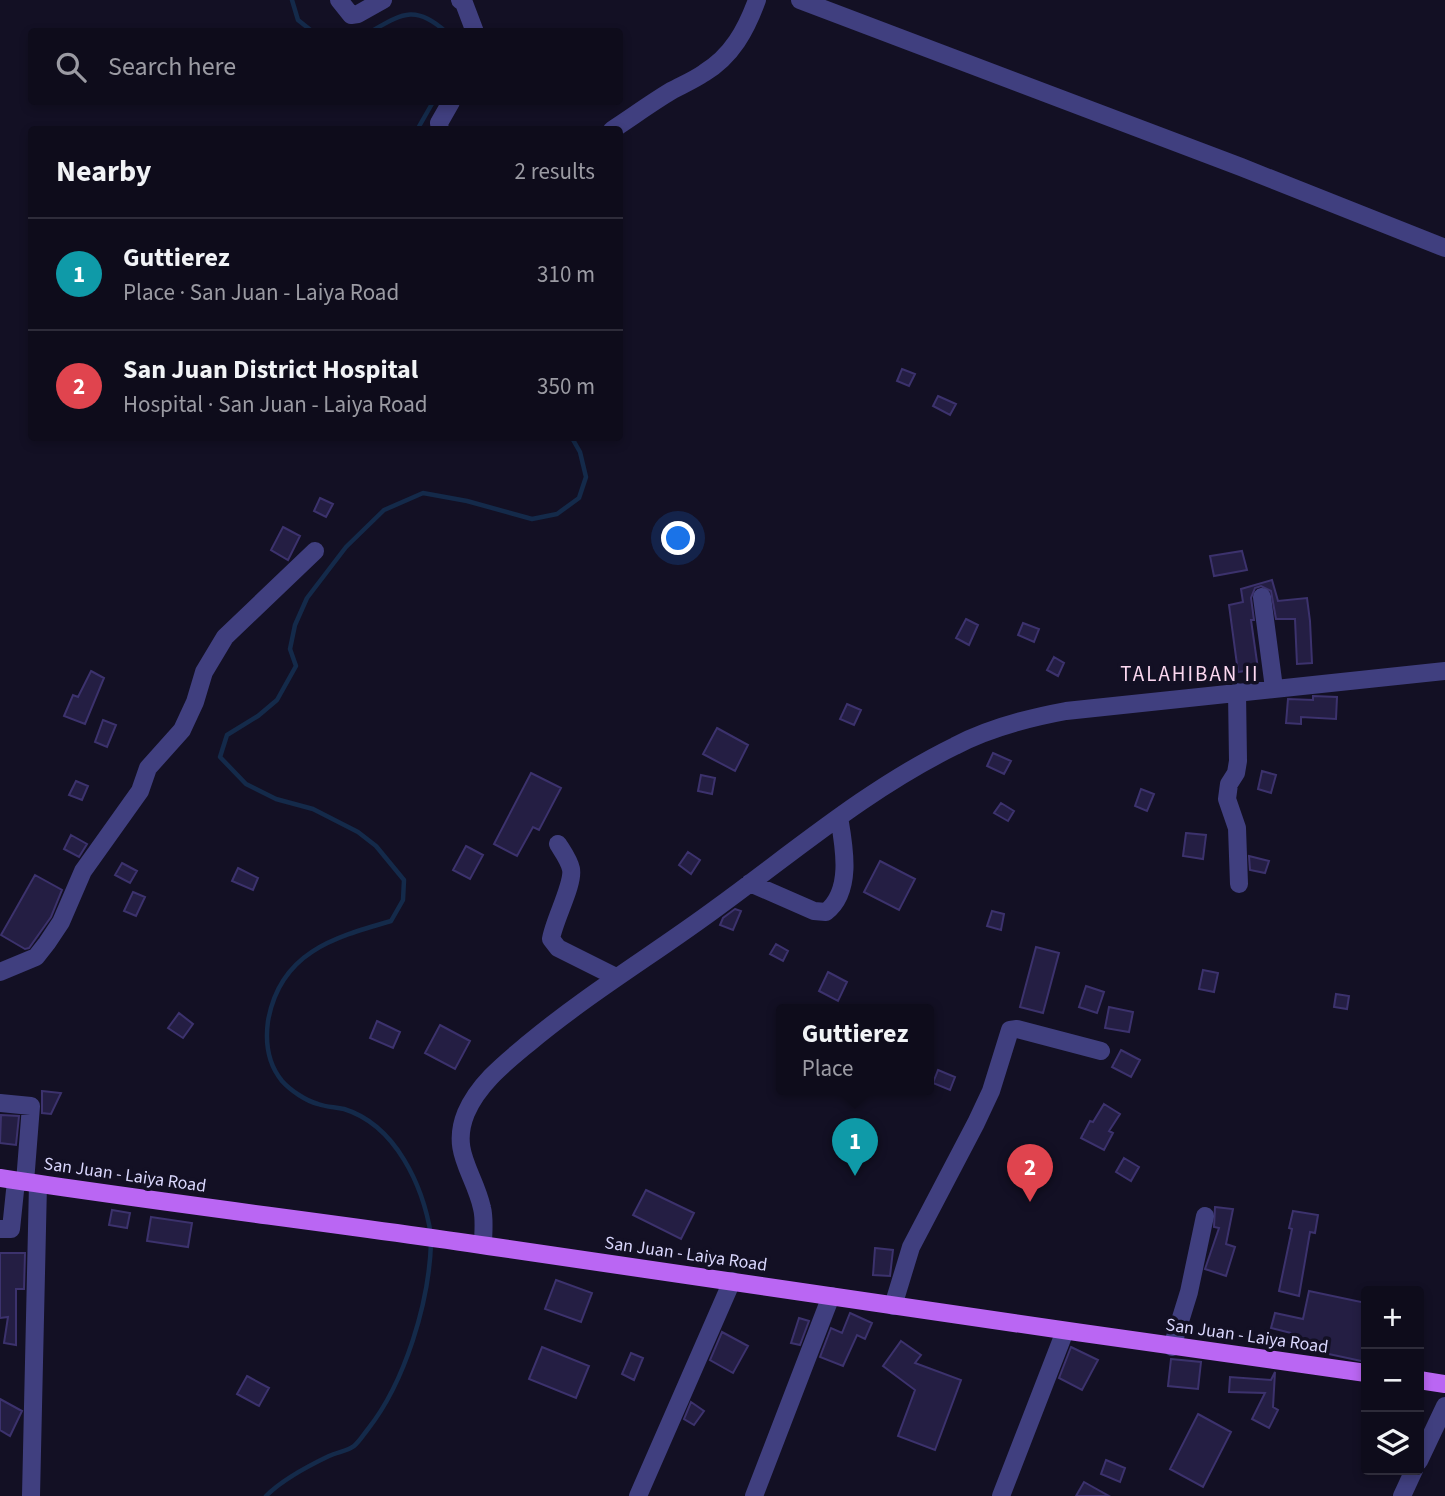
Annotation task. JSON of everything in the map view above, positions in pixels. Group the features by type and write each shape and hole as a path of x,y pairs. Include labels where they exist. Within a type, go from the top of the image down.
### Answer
{"main road":[{"name":"San Juan - Laiya Road","path":"20,1181 484,1245 1361,1372"},
{"path":"1424,1381 1445,1384"}],"street":[{"path":"339,0 351,15 383,0"},
{"path":"460,0 464,3 473,28"},
{"path":"618,126 723,59 737,44 757,0"},
{"path":"800,0 1241,167 1445,248"},
{"path":"440,126 439,122 449,105"},
{"path":"0,972 36,957 47,943 61,922 83,871 140,790 148,768 182,730 195,702 204,672 225,637 315,551"},
{"path":"1262,597 1274,688"},
{"path":"484,1245 483,1211 474,1180 464,1163 460,1145 461,1130 467,1112 479,1089 498,1069 556,1020 839,817 907,772 956,745 1035,717 1066,711 1445,671"},
{"path":"1237,692 1238,761 1229,784 1227,799 1237,828 1239,884"},
{"path":"750,883 814,911 826,912 833,907 841,893 844,863 839,817"},
{"path":"558,844 572,872 551,939 558,948 616,977"},
{"path":"893,1306 911,1247 986,1102 1010,1030 1017,1029 1101,1051"},
{"path":"0,1103 31,1106 11,1229 0,1228"},
{"path":"20,1181 31,1496"},
{"path":"1172,1347 1189,1292 1205,1216"},
{"path":"638,1496 732,1282"},
{"path":"754,1496 831,1296"},
{"path":"1001,1496 1065,1331"},
{"path":"1424,1450 1445,1406"},
{"path":"1402,1496 1412,1475"}],"building":[{"path":"902,369 915,374 909,386 897,381"},
{"path":"938,396 956,404 950,415 933,406"},
{"path":"320,498 333,504 326,517 314,511"},
{"path":"283,527 300,536 288,560 271,550"},
{"path":"1242,551 1247,570 1214,576 1210,556"},
{"path":"1272,580 1278,601 1307,598 1312,663 1297,664 1295,619 1276,619 1271,591 1261,586 1255,588 1251,598 1254,620 1251,620 1258,669 1238,672 1229,605 1243,602 1241,589"},
{"path":"966,619 978,625 969,645 956,638"},
{"path":"1023,623 1039,629 1034,642 1018,635"},
{"path":"1054,657 1064,663 1058,676 1047,670"},
{"path":"91,671 104,678 85,724 64,716 73,695 78,697"},
{"path":"1313,696 1337,697 1336,719 1301,717 1301,724 1286,723 1288,699 1313,700"},
{"path":"847,704 861,710 854,725 840,719"},
{"path":"103,720 116,725 107,747 95,742"},
{"path":"717,728 748,745 735,771 703,754"},
{"path":"993,753 1011,761 1004,774 987,766"},
{"path":"1262,771 1276,775 1271,793 1258,789"},
{"path":"531,773 561,788 539,830 533,827 517,856 494,844"},
{"path":"701,775 715,778 712,794 698,791"},
{"path":"76,781 88,786 82,800 69,795"},
{"path":"1141,789 1154,794 1147,811 1135,806"},
{"path":"1001,803 1014,811 1008,821 994,813"},
{"path":"1186,833 1206,835 1203,859 1183,856"},
{"path":"71,835 87,844 79,857 64,849"},
{"path":"466,846 483,855 470,879 453,870"},
{"path":"688,852 700,860 691,874 679,865"},
{"path":"1249,856 1269,861 1265,873 1250,870"},
{"path":"880,861 915,879 899,910 864,892"},
{"path":"122,863 137,871 130,883 115,875"},
{"path":"238,868 258,878 253,890 232,881"},
{"path":"35,875 62,890 51,917 29,948 25,949 1,935"},
{"path":"133,892 145,897 136,916 124,911"},
{"path":"735,909 741,911 733,930 720,925 723,918"},
{"path":"992,911 1004,914 1001,930 987,926"},
{"path":"776,944 788,951 783,961 770,954"},
{"path":"1036,947 1059,953 1043,1013 1020,1007"},
{"path":"1203,970 1218,973 1214,992 1199,989"},
{"path":"828,972 847,982 838,1001 819,991"},
{"path":"1086,986 1104,992 1097,1013 1079,1007"},
{"path":"1336,994 1349,996 1347,1009 1334,1007"},
{"path":"1109,1007 1133,1012 1129,1032 1105,1028"},
{"path":"179,1013 193,1024 183,1038 168,1028"},
{"path":"377,1021 400,1032 393,1048 370,1038"},
{"path":"440,1025 470,1041 455,1069 425,1053"},
{"path":"1121,1050 1140,1060 1131,1077 1112,1067"},
{"path":"938,1070 955,1077 950,1090 934,1083"},
{"path":"42,1091 61,1093 51,1114 42,1113"},
{"path":"1104,1104 1120,1114 1109,1131 1113,1133 1104,1150 1081,1138"},
{"path":"1,1115 19,1116 16,1145 0,1143"},
{"path":"1124,1158 1139,1167 1131,1181 1116,1172"},
{"path":"646,1190 694,1213 681,1239 633,1215"},
{"path":"1215,1207 1233,1209 1226,1244 1235,1247 1226,1276 1205,1269 1219,1228 1214,1227"},
{"path":"112,1210 130,1213 127,1228 109,1225"},
{"path":"1293,1211 1318,1215 1315,1233 1310,1232 1299,1296 1279,1291 1292,1229 1289,1228"},
{"path":"151,1217 192,1223 188,1247 147,1241"},
{"path":"875,1248 893,1250 890,1276 873,1275"},
{"path":"0,1253 25,1253 24,1289 16,1289 16,1345 4,1343 8,1317 0,1318"},
{"path":"556,1280 592,1293 581,1322 545,1309"},
{"path":"1309,1291 1361,1302 1361,1361 1296,1347 1299,1335 1271,1328 1275,1313 1303,1319"},
{"path":"850,1313 872,1323 865,1339 857,1335 843,1366 820,1357 831,1328 842,1333"},
{"path":"799,1318 809,1321 800,1345 791,1343"},
{"path":"722,1332 748,1346 733,1373 710,1360"},
{"path":"901,1341 921,1355 915,1363 961,1380 935,1450 898,1436 915,1390 883,1366"},
{"path":"542,1347 589,1366 576,1398 529,1379"},
{"path":"1071,1347 1098,1360 1082,1390 1059,1378"},
{"path":"631,1353 643,1358 634,1380 622,1374"},
{"path":"1171,1359 1201,1362 1198,1389 1168,1386"},
{"path":"1275,1372 1273,1407 1278,1410 1269,1428 1252,1419 1265,1393 1229,1392 1230,1377 1271,1380"},
{"path":"247,1376 269,1388 259,1406 237,1394"},
{"path":"0,1399 22,1411 10,1436 0,1430"},
{"path":"691,1402 704,1411 694,1425 684,1419"},
{"path":"1198,1414 1231,1432 1203,1487 1170,1469"},
{"path":"1106,1460 1125,1468 1120,1482 1101,1474"},
{"path":"1084,1482 1109,1496 1076,1496"}],"waterway":[{"path":"292,0 298,20 308,28"},
{"path":"377,28 408,15 426,18 441,28"},
{"path":"419,126 431,105"},
{"path":"431,1235 414,1178 392,1143 362,1117 344,1109 313,1103 294,1091 277,1074 267,1045 268,1021 274,998 284,979 297,964 329,942 391,921 403,900 404,880 376,846 358,832 313,809 276,799 246,784 220,757 227,735 258,716 277,700 296,666 290,649 295,625 307,598 346,547 384,510 423,493 467,501 532,519 557,514 579,498 586,477 580,452 574,441"},
{"path":"266,1496 304,1469 354,1446 381,1410 413,1341 426,1291 431,1243"}],"place":[{"name":"Guttierez","path":"855,1176"},
{"name":"San Juan District Hospital","path":"1030,1202"}],"district":[{"name":"TALAHIBAN II","path":"1190,674"}]}
